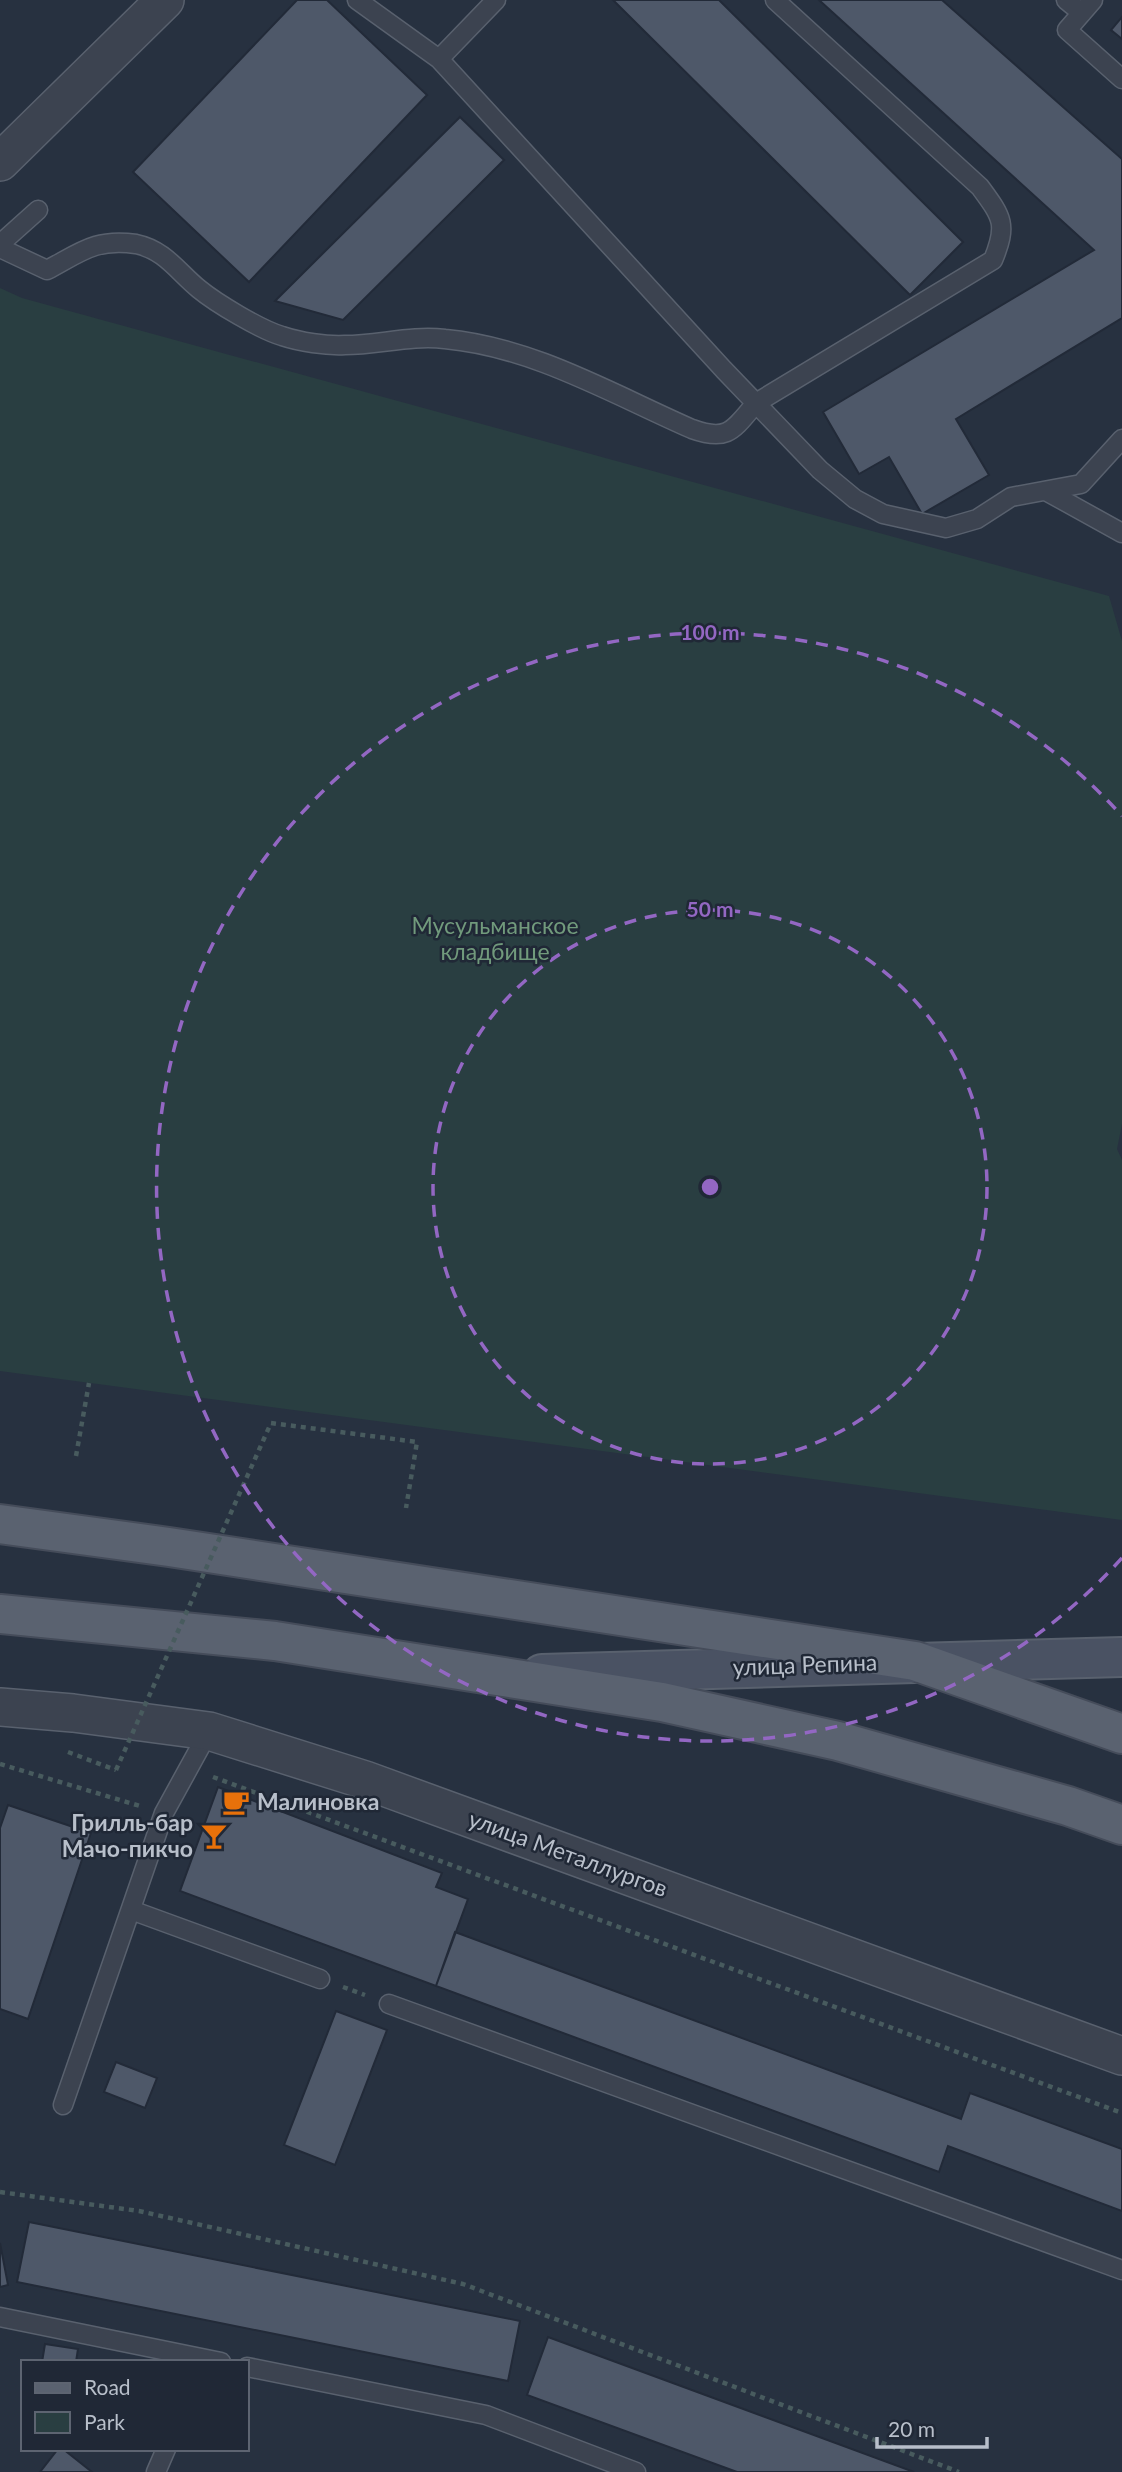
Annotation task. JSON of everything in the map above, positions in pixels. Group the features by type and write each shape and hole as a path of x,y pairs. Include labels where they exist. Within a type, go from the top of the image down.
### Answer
{"main road":[{"path":"0,1505 53,1531"},
{"path":"0,1524 915,1661 1122,1734"},
{"path":"10,1617 275,1641 662,1702 838,1741 1068,1806 1122,1825"},
{"name":"улица Репина","path":"488,1676 915,1661 1122,1657"}],"street":[{"path":"0,162 164,0"},
{"name":"улица Металлургов","path":"0,1707 73,1713 209,1731 365,1780 1122,2056"}],"lane":[{"path":"439,59 496,0"},
{"path":"38,209 0,246 47,270 96,243 140,245 159,252 199,289 248,320 281,336 342,345 414,338 483,343 524,355 711,436 725,434 734,429 755,403 993,260 1002,237 999,214 980,187 775,0"},
{"path":"1066,0 1088,7 1067,30 1122,79"},
{"path":"363,2 439,59 755,403 820,470 855,499 883,514 946,528 977,519 1011,497 1081,484 1122,439"},
{"path":"1046,491 1122,533"},
{"path":"63,2105 164,1812 209,1731"},
{"path":"131,1910 320,1979"},
{"path":"389,2004 1122,2270"},
{"path":"0,2317 206,2360"},
{"path":"248,2367 486,2414 636,2472"},
{"path":"156,2472 165,2451"}],"path":[{"path":"76,1456 89,1383"},
{"path":"117,1770 271,1423 417,1442 406,1507"},
{"path":"0,1764 164,1812"},
{"path":"210,1776 1122,2113"},
{"path":"320,1979 389,2004"},
{"path":"0,2192 139,2211 463,2284 959,2472"}],"green space":[{"name":"Мусульманское кладбище","path":"0,288 22,298 1109,596 1122,641 1122,1124 1117,1149 1122,1160 1122,1520 0,1371"}],"building":[{"path":"297,0 327,0 427,95 249,282 133,172"},
{"path":"613,0 719,0 963,242 910,295"},
{"path":"819,0 942,0 1122,159 1122,318 956,419 989,475 922,514 889,457 859,474 823,412 1094,250"},
{"path":"1122,17 1122,39 1111,30"},
{"path":"460,117 504,160 343,320 275,301"},
{"path":"218,1787 442,1873 436,1887 468,1899 436,1986 180,1891"},
{"path":"8,1805 91,1833 28,2019 0,2009 0,1828"},
{"path":"455,1932 961,2119 970,2093 1122,2149 1122,2211 948,2146 939,2172 436,1986"},
{"path":"336,2011 387,2030 335,2165 284,2145"},
{"path":"116,2062 157,2078 145,2108 104,2092"},
{"path":"29,2222 520,2321 508,2381 17,2282"},
{"path":"0,2243 8,2285 0,2287"},
{"path":"548,2337 914,2472 737,2472 527,2395"},
{"path":"45,2344 78,2349 76,2360 42,2360"},
{"path":"56,2451 66,2451 92,2472 40,2472"}],"place":[{"name":"Малиновка","path":"236,1802"},
{"name":"Грилль-бар Мачо-пикчо","path":"214,1836"}]}
